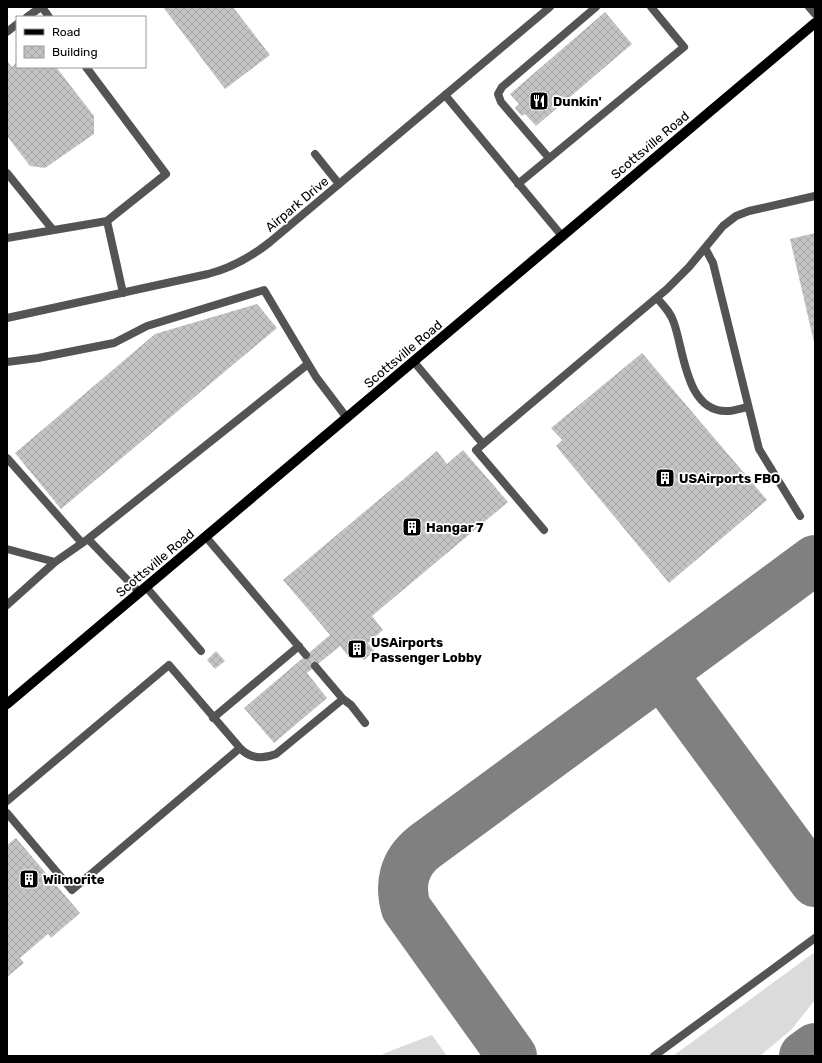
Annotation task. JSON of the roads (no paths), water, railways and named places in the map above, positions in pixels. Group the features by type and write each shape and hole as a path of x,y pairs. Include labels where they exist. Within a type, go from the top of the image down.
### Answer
{"main road":[{"name":"Scottsville Road","path":"7,704 815,23"}],"street":[{"path":"28,16 41,7 48,16"},
{"name":"Airpark Drive","path":"7,318 208,274 234,266 270,242 550,7"},
{"path":"549,158 501,102 498,94 502,87 596,7"},
{"path":"518,184 684,47 651,7"},
{"path":"809,7 815,14"},
{"path":"7,32 16,25"},
{"path":"7,238 107,221 166,174 87,68"},
{"path":"445,95 562,236"},
{"path":"315,154 339,184"},
{"path":"7,173 53,230"},
{"path":"544,530 476,450 657,298 680,276 722,226 742,213 815,196"},
{"path":"107,221 123,293"},
{"path":"705,248 709,252 713,263 757,442 763,457 800,516"},
{"path":"7,362 38,358 114,343 147,326 264,290 316,377 347,418"},
{"path":"657,298 674,323 689,381 698,396 705,403 720,411 748,407"},
{"path":"414,362 483,444"},
{"path":"7,606 55,562 85,541 308,364"},
{"path":"7,458 85,541 143,590 201,651"},
{"path":"206,537 306,655"},
{"path":"7,549 55,562"},
{"path":"214,718 299,646"},
{"path":"7,801 169,665 240,748 247,754 256,757 266,757 276,754 343,699"},
{"path":"315,666 343,699 351,705 365,723"},
{"path":"7,813 72,890 240,748"},
{"path":"654,1056 815,938"}],"place":[{"name":"Dunkin'","path":"539,101"},
{"name":"USAirports FBO","path":"665,478"},
{"name":"Hangar 7","path":"412,527"},
{"name":"USAirports Passenger Lobby","path":"357,649"},
{"name":"Wilmorite","path":"29,879"}]}
